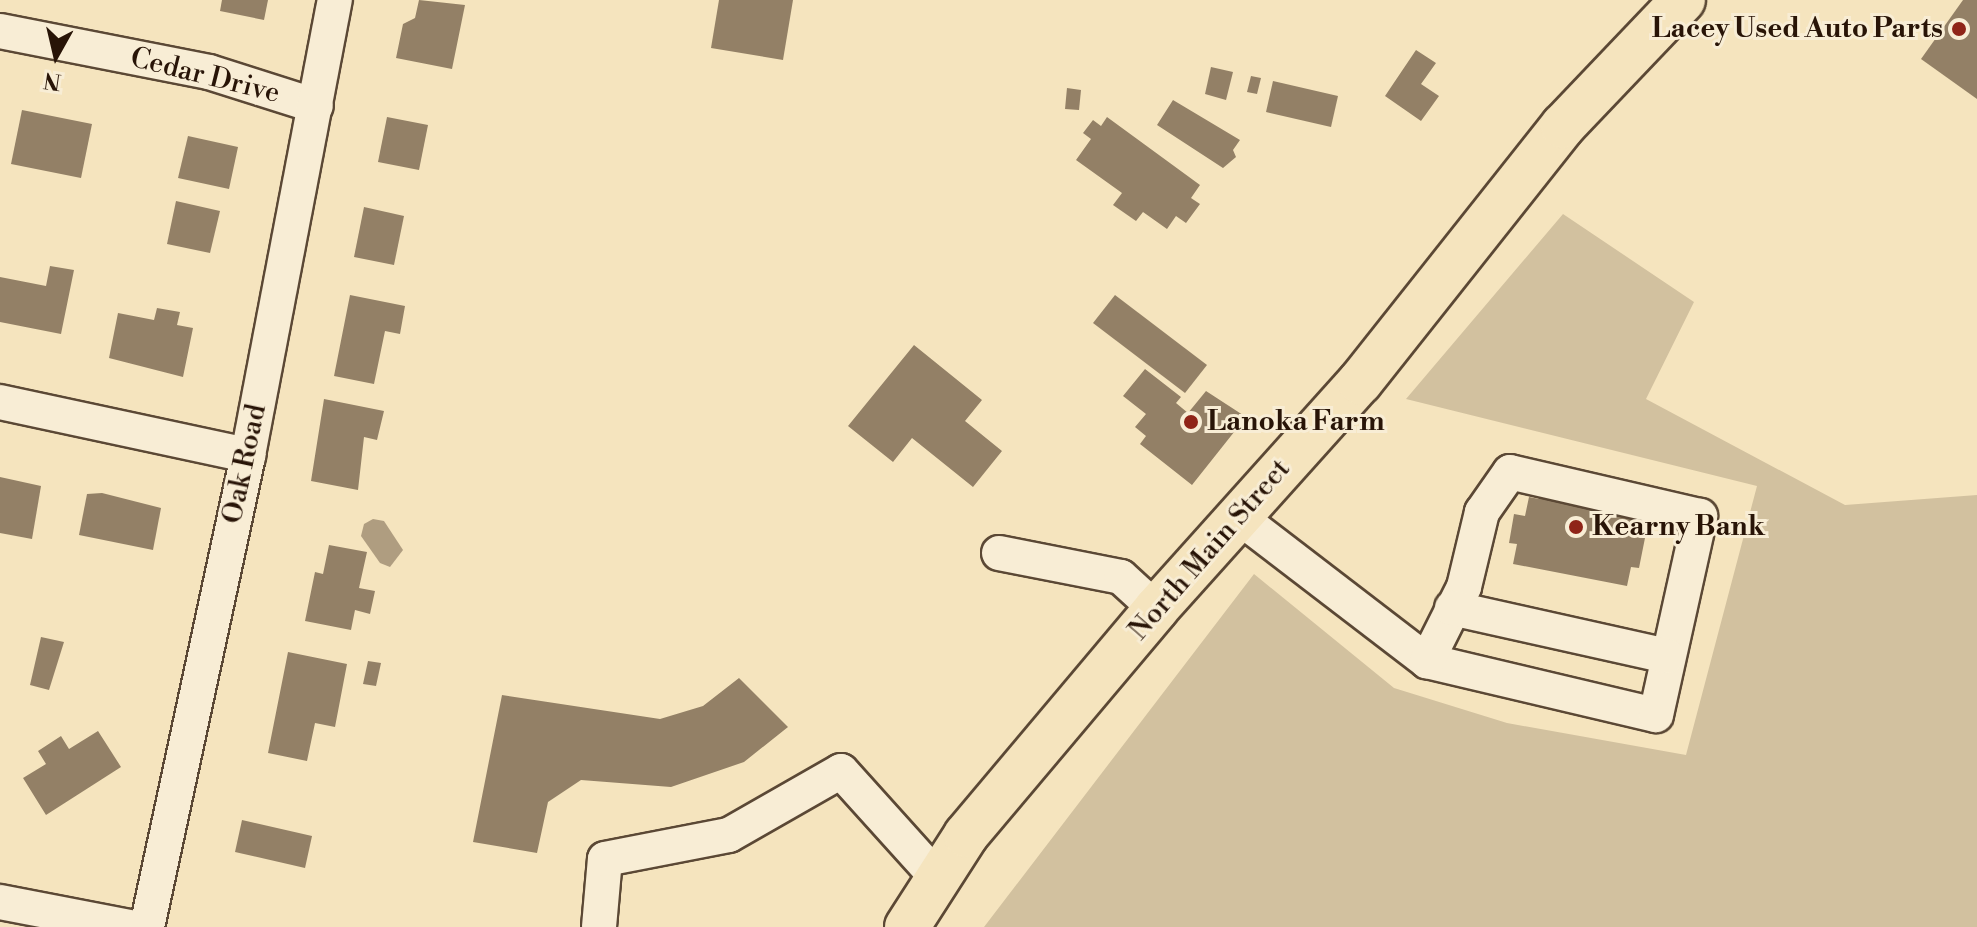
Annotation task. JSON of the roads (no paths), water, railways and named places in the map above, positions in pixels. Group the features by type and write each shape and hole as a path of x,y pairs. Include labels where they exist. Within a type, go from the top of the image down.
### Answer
{"highway":[{"name":"North Main Street","path":"907,927 966,835 1156,609 1360,382 1563,126 1683,0"}],"street":[{"name":"Oak Road","path":"147,927 248,455 335,0"},
{"name":"Cedar Drive","path":"0,31 209,72 316,106"},
{"path":"0,402 248,455"},
{"path":"1239,517 1427,661 1656,715 1700,516 1510,472 1482,512 1464,587 1427,661"},
{"path":"999,553 1121,577 1156,609"},
{"path":"1452,608 1667,656"},
{"path":"599,927 605,859 729,835 841,771 939,880"},
{"path":"0,902 130,927"}],"place":[{"name":"Lacey Used Auto Parts","path":"1959,29"},
{"name":"Lanoka Farm","path":"1191,422"},
{"name":"Kearny Bank","path":"1576,527"}]}
